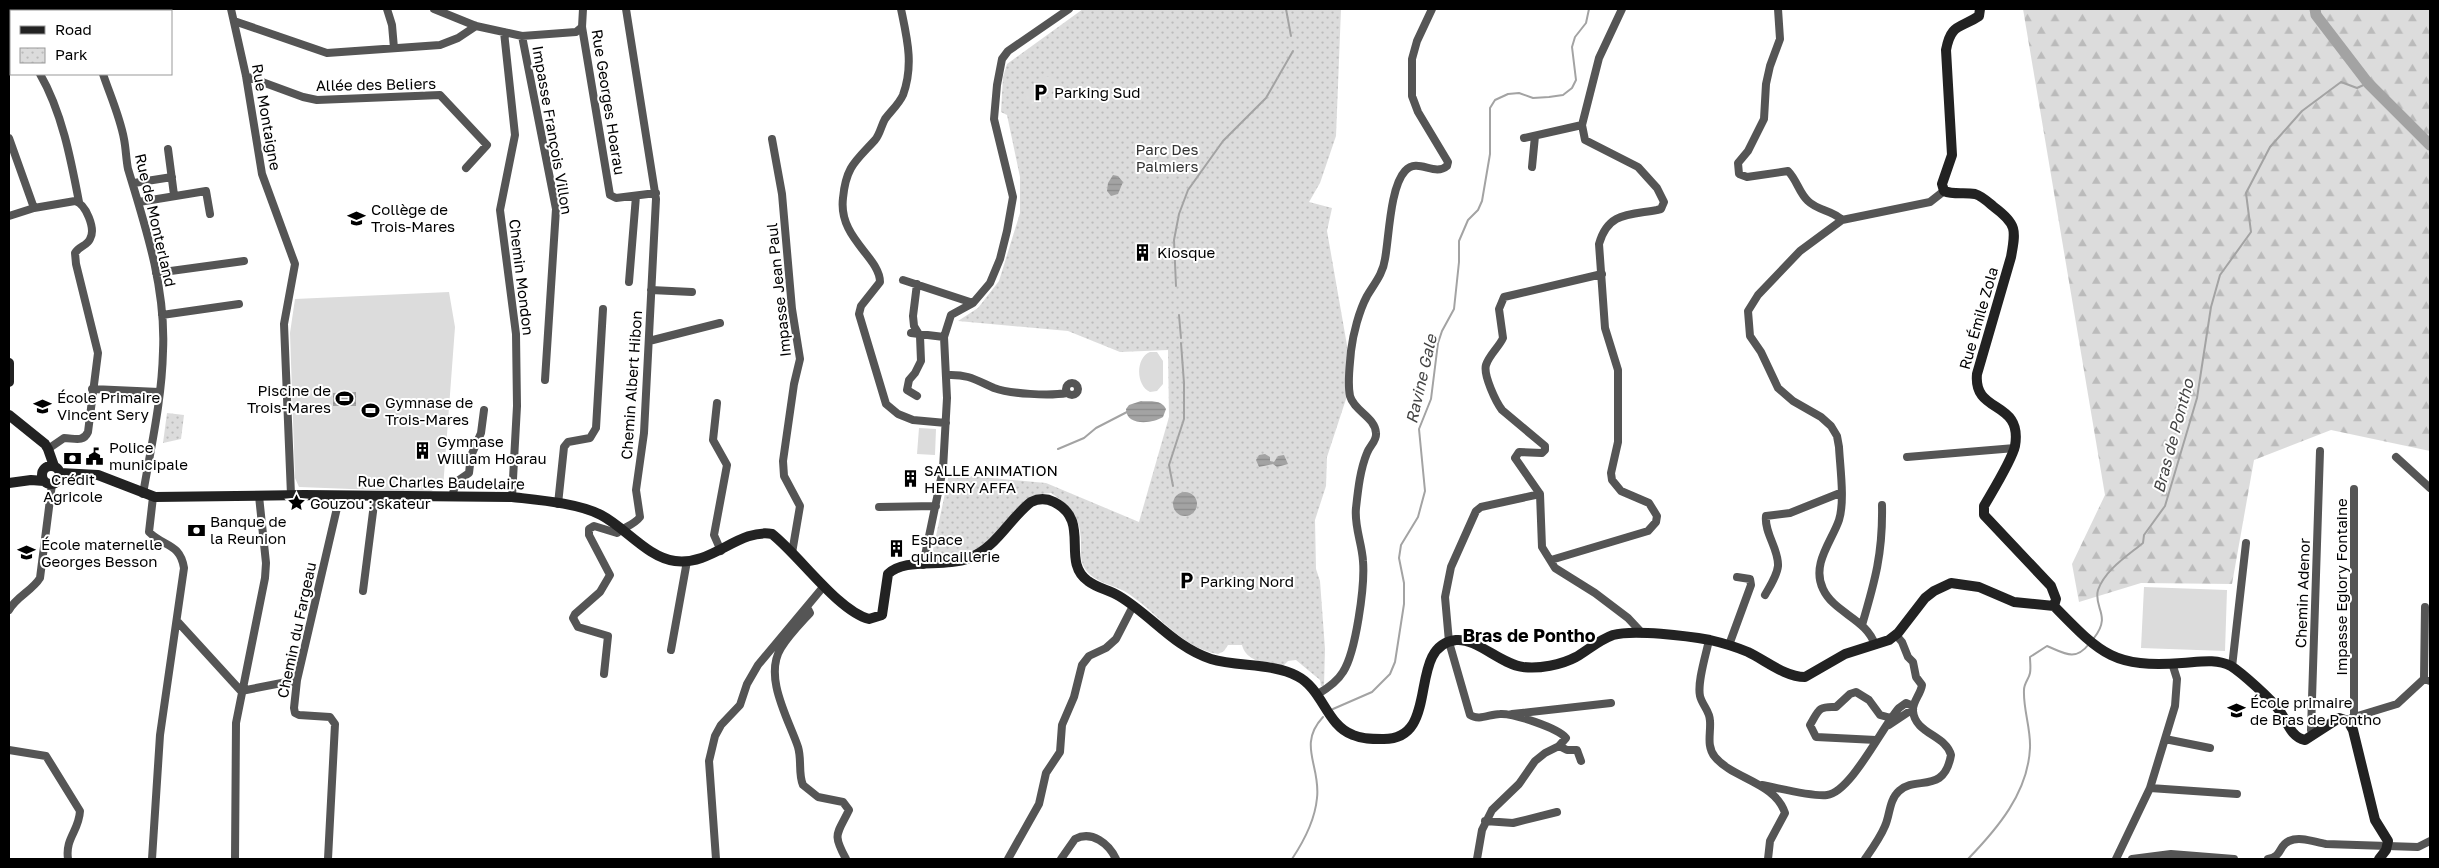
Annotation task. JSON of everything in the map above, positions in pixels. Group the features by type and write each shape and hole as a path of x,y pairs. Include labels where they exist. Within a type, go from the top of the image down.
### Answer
{"main road":[{"path":"1944,191 1942,184 1952,155 1946,50 1948,37 1955,27 1979,16 1980,9"},
{"name":"Rue Émile Zola","path":"1944,191 1953,194 1972,193 1980,195 2010,218 2013,226 2014,239 2011,257 1976,374 1976,384 1985,400 2011,416 2015,426 2015,448"},
{"path":"9,363 9,382"},
{"path":"9,415 53,470"},
{"path":"2015,448 1984,506 1984,515 2051,586 2056,599 2054,606"},
{"name":"Rue Charles Baudelaire","path":"9,483 31,480 53,470 98,475 148,496 340,495 512,497 558,504 601,515 663,557 687,561 706,557 721,551 756,533 772,534 824,586 864,618 874,619 883,612 888,574 898,566 952,564 978,554 994,541 1025,506 1037,499 1048,499 1063,506 1071,517 1075,530 1076,562 1080,574 1090,584 1118,595 1171,637 1212,659 1292,673 1308,683 1318,694 1340,728 1352,735 1368,739 1398,737 1408,730 1416,716 1431,658 1440,647 1449,642"},
{"path":"1449,642 1466,641 1510,664 1524,667 1542,667 1574,658 1611,636 1622,633 1642,633 1709,640 1729,645 1800,677 1810,675 1845,654 1889,640 1896,635 1925,598 1934,591 1951,583 1979,587 2014,602 2054,606 2086,638 2110,656 2128,662 2172,663 2210,661 2232,667 2273,703 2297,737 2305,740 2334,720 2351,718 2375,820 2386,837 2387,845 2379,859"}],"street":[{"name":"Rue Montaigne","path":"231,9 246,76 262,174 295,264 284,324 291,495"},
{"path":"387,9 392,25 394,48"},
{"path":"434,9 476,26 522,36 576,32 582,26"},
{"name":"Rue Georges Hoarau","path":"583,9 582,26 610,195 612,198 636,196"},
{"name":"Chemin Albert Hibon","path":"622,529 634,523 640,517 636,490 644,432 656,193 626,9"},
{"path":"901,9 910,65 902,96 885,119 878,137 860,153 851,166 844,192 843,208 846,226 879,274 880,282 861,306 859,314 886,404 898,414 913,420 946,423"},
{"path":"924,565 943,469 946,423 944,337 952,315 973,303 990,283 1000,259 1013,197 994,119 997,84 1002,59 1008,51 1069,9"},
{"path":"1318,694 1337,680 1349,661 1362,600 1363,565 1355,510 1360,476 1367,453 1375,440 1376,431 1373,423 1358,409 1350,397 1352,346 1364,301 1380,276 1385,262 1400,180 1411,167 1417,165 1438,170 1447,166 1448,162 1418,112 1412,96 1412,59 1417,41 1432,9"},
{"path":"1551,560 1648,531 1656,522 1658,516 1649,503 1621,491 1612,480 1611,473 1618,442 1618,370 1605,328 1600,244 1607,227 1614,220 1622,216 1657,210 1661,208 1664,202 1657,188 1638,167 1585,140 1582,125 1599,58 1622,9"},
{"path":"1778,9 1780,39 1770,66 1766,84 1764,119 1748,151 1738,163 1739,174 1746,178 1788,171 1796,179 1806,200 1812,205 1836,213 1842,220"},
{"path":"234,21 327,53 440,45 458,38 476,26"},
{"name":"Chemin Mondon","path":"504,32 515,135 500,210 516,334 517,406 512,497"},
{"name":"Impasse François Villon","path":"522,36 556,209 546,380"},
{"path":"9,610 17,600 33,588 40,578 53,470 64,438 80,440 88,434 92,389 98,353 75,258 76,250 89,242 92,232 85,209 79,202 56,113 40,75"},
{"name":"Rue de Monterland","path":"103,75 124,138 128,167 134,183 156,273 162,315 163,351 148,496 149,532 159,541 176,549 183,560 184,568 177,621"},
{"name":"Allée des Beliers","path":"246,76 303,98 317,100 440,95 487,145 466,168"},
{"path":"1524,138 1582,125"},
{"path":"1532,167 1535,136"},
{"path":"9,138 34,208"},
{"name":"Impasse Jean Paul","path":"772,140 782,194 792,310 800,359 794,384 783,461 784,476 800,506 792,553"},
{"path":"168,149 174,196"},
{"path":"134,183 172,177"},
{"path":"139,202 206,191 210,214"},
{"path":"1875,645 1862,625 1833,602 1821,585 1822,556 1840,517 1837,436 1831,426 1821,417 1793,401 1778,388 1761,352 1750,336 1747,318 1751,306 1758,295 1800,251 1842,220 1930,202 1944,191"},
{"path":"629,282 636,196 656,193"},
{"path":"9,216 34,208 70,201 79,202"},
{"path":"156,273 244,261"},
{"path":"1602,274 1508,295 1500,305 1503,338 1489,360 1486,372 1497,403 1502,410 1545,446 1545,450 1542,453 1519,452 1515,455 1516,461 1540,494 1542,547 1558,571 1595,593 1628,618 1642,633"},
{"path":"903,280 973,303"},
{"path":"917,284 913,320 920,336 919,367 908,383 909,393 917,396"},
{"path":"651,290 692,292"},
{"path":"162,315 240,304"},
{"path":"558,504 564,447 568,442 590,438 596,428 603,309"},
{"path":"649,341 720,323"},
{"path":"911,333 920,336 944,337"},
{"path":"946,374 972,377 1006,391 1067,393"},
{"path":"92,389 159,392"},
{"path":"717,403 712,440 727,465 714,535 721,551"},
{"path":"452,497 456,482 469,473 471,456 481,433 484,410"},
{"path":"1907,457 2015,448"},
{"name":"Chemin Adenor","path":"2313,734 2311,730 2320,451"},
{"path":"2396,457 2430,488"},
{"name":"Impasse Eglory Fontaine","path":"2351,718 2354,488"},
{"path":"1765,595 1778,566 1766,527 1766,516 1790,513 1840,493"},
{"path":"1479,859 1485,821 1496,805 1518,784 1535,761 1559,746 1566,738 1560,732 1510,715 1502,714 1479,718 1470,715 1449,642 1445,597 1446,587 1451,567 1476,511 1487,504 1540,494"},
{"name":"Chemin du Fargeau","path":"328,859 335,724 332,718 327,716 299,715 295,713 294,708 297,680 340,495"},
{"path":"235,859 236,723 265,578 266,562 260,496"},
{"path":"363,591 376,496"},
{"path":"1862,625 1879,570 1883,536 1882,505"},
{"path":"879,507 936,506"},
{"path":"604,674 608,636 578,627 573,618 600,592 610,575 589,535 589,529 594,526 617,533 622,529"},
{"path":"2232,667 2246,543"},
{"path":"671,650 687,561"},
{"path":"1729,645 1752,585 1750,579 1737,577"},
{"path":"716,859 709,761 715,736 721,725 740,705 747,684 758,665 824,586"},
{"path":"1008,859 1037,809 1046,773 1060,752 1062,725 1074,697 1082,665 1090,656 1106,648 1116,640 1133,606"},
{"path":"807,607 810,612 780,649 775,666 778,692 801,756 801,780 803,785 818,797 843,802 849,810 838,830 837,841 846,859"},
{"path":"2351,718 2397,704 2427,680 2425,607"},
{"path":"177,621 241,691"},
{"path":"152,859 160,735 177,621"},
{"path":"1886,727 1913,707 1922,685 1916,677 1913,662 1896,635"},
{"path":"1709,640 1699,689 1700,699 1710,718 1709,746 1720,762 1760,785 1777,801 1786,813 1770,841 1768,859"},
{"path":"2117,858 2150,788 2178,694 2177,679 2172,663"},
{"path":"241,691 297,680"},
{"path":"1876,740 1816,738 1810,725 1820,709 1824,706 1836,707 1853,692 1866,697 1877,712 1891,718"},
{"path":"1510,715 1611,703"},
{"path":"1760,785 1825,796 1832,794 1843,788 1902,704 1906,703 1913,707 1915,718 1920,726 1948,746 1951,755 1948,767 1933,782 1908,786 1900,790 1892,801 1885,826 1865,859"},
{"path":"2165,739 2210,748"},
{"path":"1559,746 1567,750 1577,750 1581,762"},
{"path":"9,750 46,756 80,811 77,827 66,848 68,859"},
{"path":"2150,788 2237,794"},
{"path":"1485,821 1513,823 1557,812"},
{"path":"1061,859 1075,839 1090,836 1106,844 1116,859"},
{"path":"2268,859 2278,855 2285,844 2291,840 2311,840 2326,844 2418,847 2430,841"},
{"path":"2132,859 2171,854 2234,859"}],"green space":[{"name":"Parc Des Palmiers","path":"1083,9 1341,9 1336,136 1320,183 1309,202 1332,208 1327,231 1348,351 1347,396 1327,457 1326,486 1315,520 1316,569 1320,581 1325,649 1324,686 1321,686 1320,680 1296,660 1288,661 1283,666 1264,663 1248,655 1242,645 1228,645 1224,651 1218,654 1204,650 1180,636 1124,591 1090,575 1082,562 1077,520 1064,502 1051,493 1033,497 1020,506 989,541 975,550 957,556 932,555 949,474 1046,483 1139,522 1169,417 1168,350 1120,352 1068,331 958,321 978,308 999,281 1020,213 1020,177 1007,115 1001,112 1003,77 1007,64"},
{"path":"2023,9 2430,9 2430,451 2331,430 2254,460 2232,584 2141,583 2079,602 2072,564 2105,495"},
{"path":"1044,76 1054,78 1056,88 1039,105 1033,107 1027,105 1024,98"},
{"name":"Gymnase de Trois-Mares","path":"449,292 455,327 443,488 436,488 430,492 299,487 295,478 290,333 295,299"},
{"path":"1150,352 1157,352 1163,361 1163,384 1157,391 1150,392 1142,384 1139,372 1142,360"},
{"path":"167,413 184,415 181,439 163,443"},
{"path":"919,428 936,429 935,455 917,454"},
{"path":"2144,587 2227,590 2225,651 2141,648"}],"shaded area":[{"path":"1113,175 1118,176 1123,182 1118,194 1111,196 1107,191 1108,183"},
{"name":"Piscine de Trois-Mares","path":"356,392 356,406 333,406 333,393"},
{"path":"1141,401 1155,402 1164,406 1166,409 1163,417 1146,422 1135,421 1130,418 1127,415 1126,409 1129,405"},
{"path":"1265,454 1270,457 1270,461 1274,462 1278,456 1284,455 1288,464 1277,467 1273,464 1259,467 1256,460 1259,455"},
{"path":"1185,492 1190,493 1196,499 1196,509 1190,515 1185,516 1180,515 1174,509 1173,504 1174,499 1180,493"}],"waterway":[{"path":"1286,9 1291,36"},
{"name":"Ravine Gale","path":"1333,709 1372,692 1390,674 1395,662 1404,604 1404,583 1399,558 1401,545 1418,517 1425,491 1419,429 1431,399 1438,343 1454,309 1459,262 1459,241 1468,220 1478,210 1482,201 1490,154 1490,108 1495,100 1508,94 1519,93 1533,98 1549,97 1563,95 1572,88 1576,80 1572,47 1575,37 1586,23 1589,9"},
{"name":"Bras de Pontho","path":"2315,9 2316,15 2368,83 2430,145"},
{"path":"1176,286 1174,240 1179,214 1188,190 1223,141 1266,98 1293,51"},
{"name":"Bras de Pontho","path":"2094,638 2102,623 2097,596 2101,583 2117,564 2143,543 2144,535 2165,506 2197,398 2211,307 2220,275 2251,232 2246,193 2270,147 2302,111 2341,82 2357,88 2368,83"},
{"path":"1179,315 1181,338"},
{"path":"1173,486 1169,465 1184,419 1181,343"},
{"path":"1058,449 1084,438 1096,428 1127,412"},
{"name":"Bras de Pontho","path":"1968,859 2000,823 2024,780 2030,748 2024,690 2030,673 2030,657 2047,646 2064,653 2074,654 2084,650 2089,644"},
{"name":"Ravine Gale","path":"1292,859 1308,830 1316,806 1317,786 1311,746 1315,727 1323,717"}],"place":[{"name":"Parking Sud","path":"1040,92"},
{"name":"Collège de Trois-Mares","path":"357,218"},
{"name":"Kiosque","path":"1143,252"},
{"name":"Piscine de Trois-Mares","path":"345,399"},
{"name":"École Primaire Vincent Sery","path":"43,406"},
{"name":"Gymnase de Trois-Mares","path":"371,411"},
{"name":"Gymnase William Hoarau","path":"423,450"},
{"name":"Police municipale","path":"95,456"},
{"name":"Crédit Agricole","path":"73,458"},
{"name":"SALLE ANIMATION HENRY AFFA","path":"910,479"},
{"name":"Gouzou : skateur","path":"296,503"},
{"name":"Banque de la Reunion","path":"196,530"},
{"name":"Espace quincaillerie","path":"897,548"},
{"name":"École maternelle Georges Besson","path":"27,553"},
{"name":"Parking Nord","path":"1186,581"},
{"name":"École primaire de Bras de Pontho","path":"2236,711"}],"district":[{"name":"Bras de Pontho","path":"1529,635"}]}
